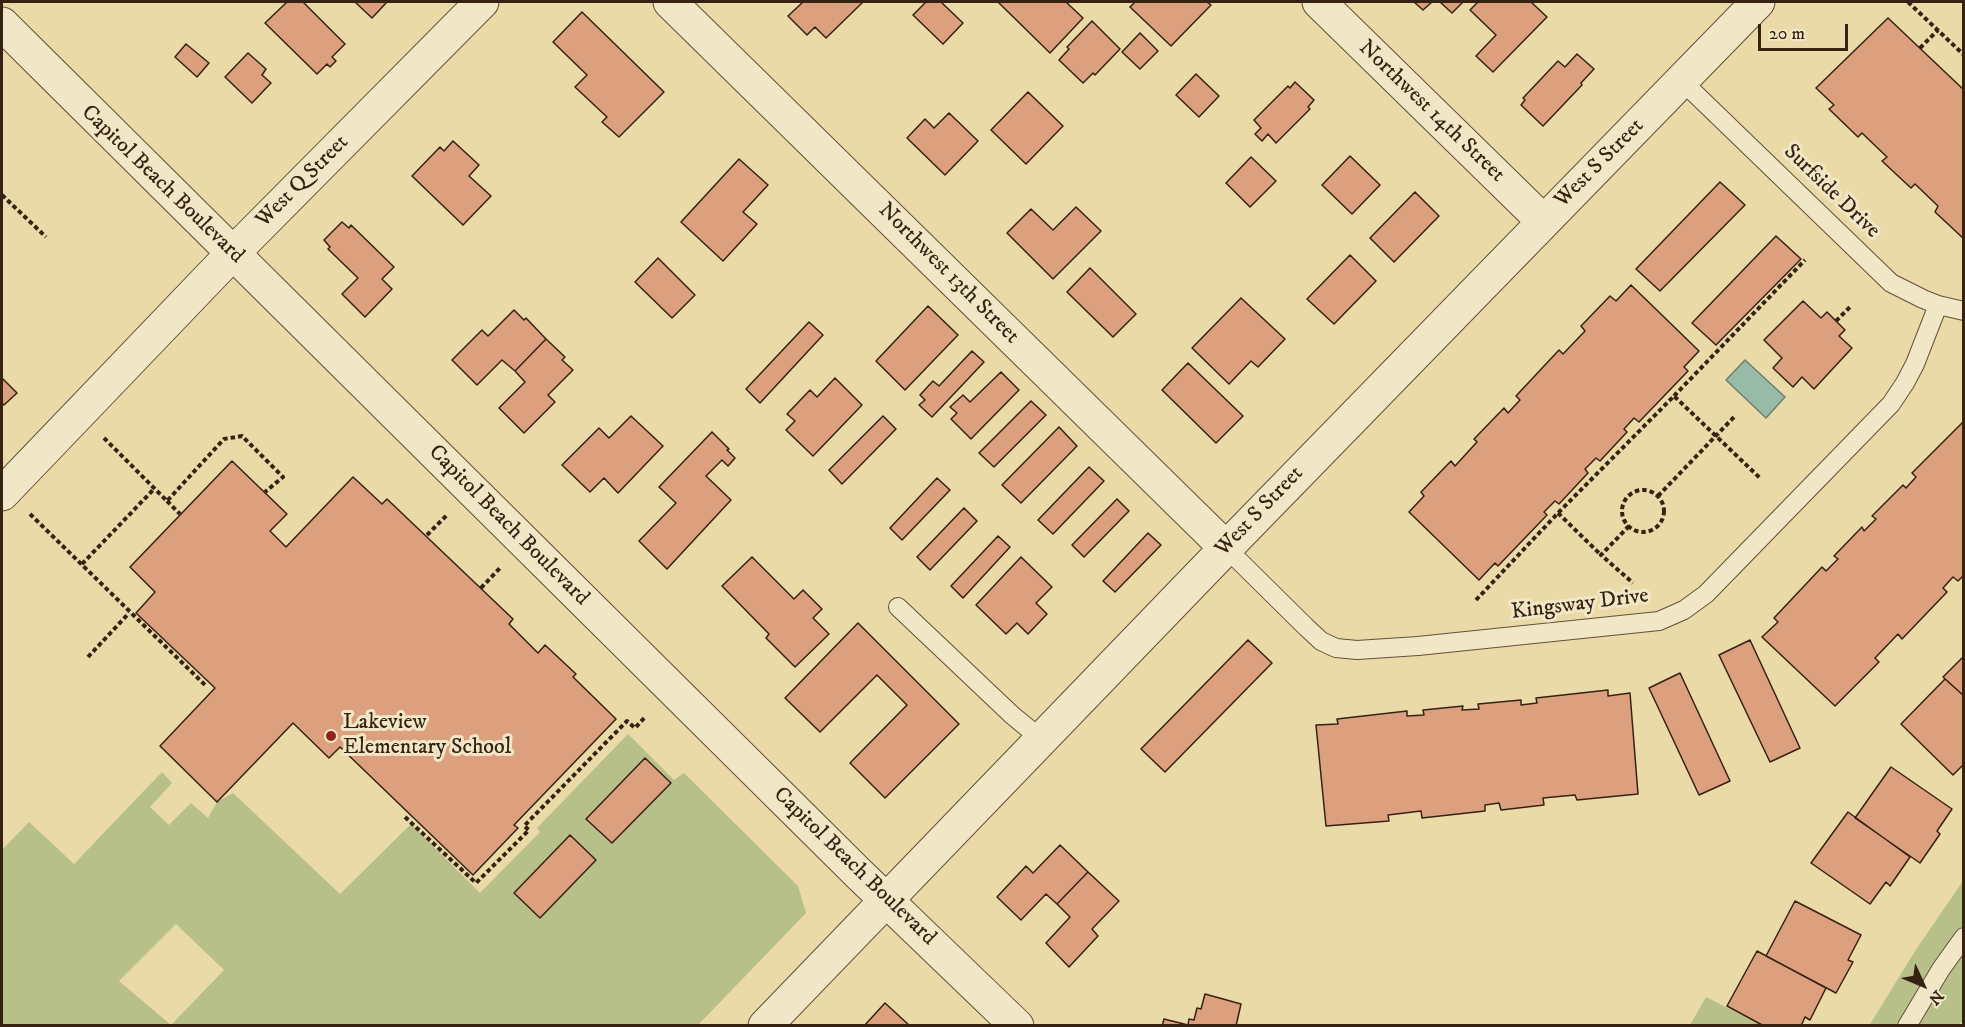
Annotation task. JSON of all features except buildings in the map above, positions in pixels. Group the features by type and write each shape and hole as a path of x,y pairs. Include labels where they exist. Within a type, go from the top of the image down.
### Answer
{"street":[{"name":"West Q Street","path":"2,495 233,253 482,2"},
{"name":"Northwest 13th Street","path":"670,2 1226,548"},
{"name":"Northwest 14th Street","path":"1318,2 1543,221"},
{"name":"West S Street","path":"765,1026 1543,221 1758,2"},
{"name":"Capitol Beach Boulevard","path":"2,24 1017,1026"}],"lane":[{"name":"Surfside Drive","path":"1682,81 1891,283 1908,293 1938,305 1964,311"},
{"name":"Kingsway Drive","path":"1226,548 1321,641 1336,648 1357,650 1418,646 1659,621 1684,610 1706,594 1891,404 1915,364 1938,305"},
{"path":"898,607 1012,715 1041,739"},
{"path":"1907,1026 1941,969 1964,937"}],"path":[{"path":"1908,2 1964,55"},
{"path":"1920,48 1938,30"},
{"path":"2,195 46,237"},
{"path":"1476,600 1805,260"},
{"path":"1836,321 1850,307"},
{"path":"1674,396 1760,478"},
{"path":"1658,496 1735,416"},
{"path":"167,501 224,439 242,436 283,477 265,492"},
{"path":"104,438 180,514"},
{"path":"82,564 154,489"},
{"path":"1640,490 1653,492 1658,496 1665,509 1661,523 1656,528 1642,532 1629,526 1623,515 1628,496 1640,490"},
{"path":"1558,513 1633,583"},
{"path":"30,514 205,685"},
{"path":"427,535 448,514"},
{"path":"1601,555 1629,526"},
{"path":"481,588 501,567"},
{"path":"88,657 129,613"},
{"path":"405,817 476,884 529,830 524,826 627,720 635,728 646,716"}],"green space":[{"path":"628,734 674,780 684,773 798,886 806,913 698,1025 171,1025 2,1025 2,850 29,822 74,864 162,772 172,783 150,807 169,825 191,803 208,818 217,802 233,793 340,894 411,824 480,893 540,832 537,828","holes":["176,924 224,970 171,1025 119,981"]},
{"path":"1963,881 1964,1019 1959,1025 1869,1026 1915,951"},
{"path":"1706,997 1761,1025 1690,1025"}],"shaded area":[{"path":"1745,360 1785,397 1766,418 1726,380"}],"place":[{"name":"Lakeview Elementary School","path":"331,736"}]}
